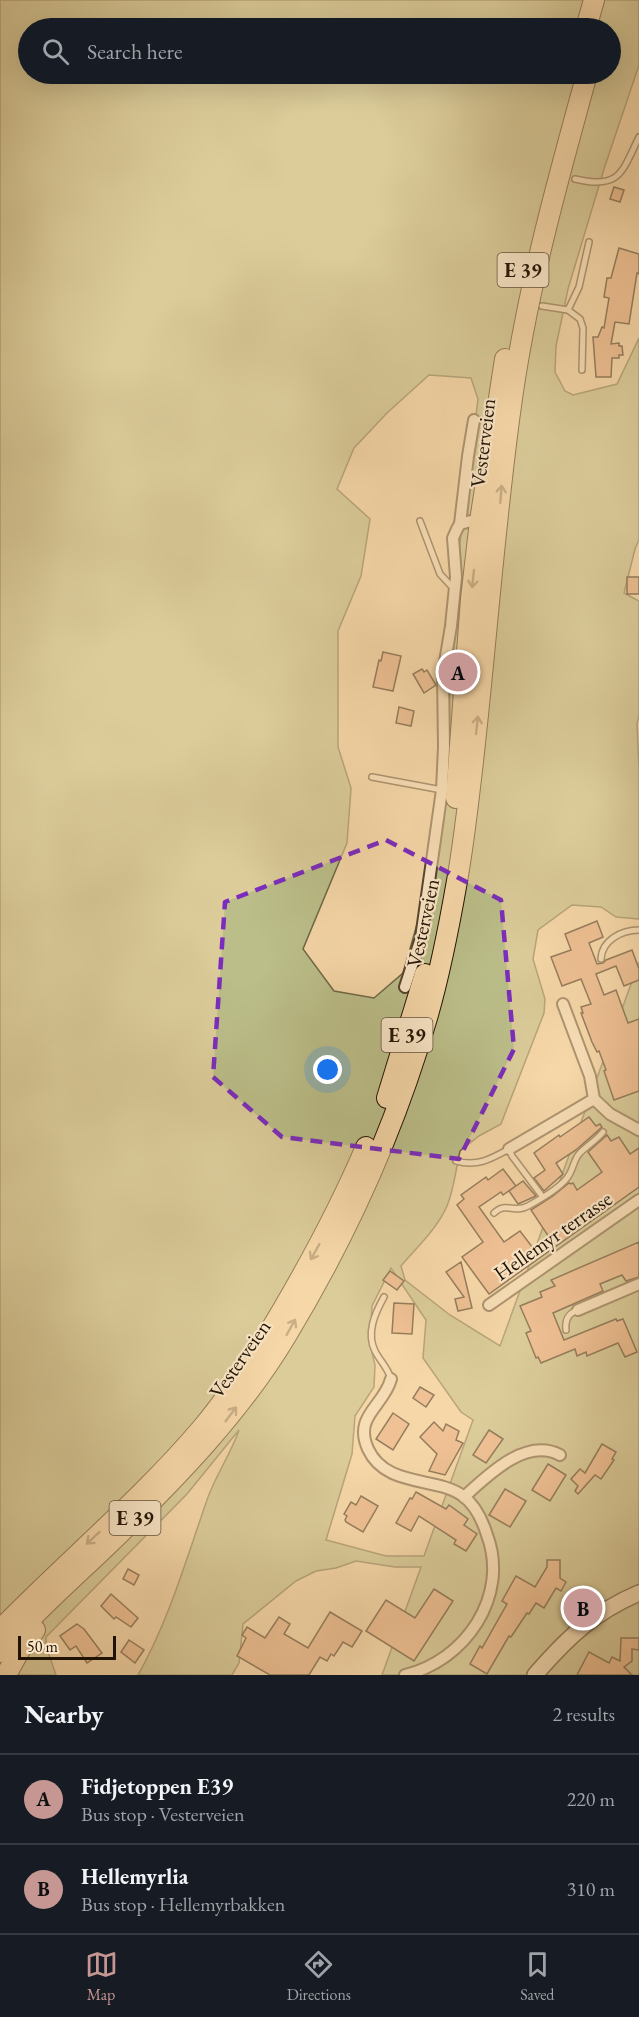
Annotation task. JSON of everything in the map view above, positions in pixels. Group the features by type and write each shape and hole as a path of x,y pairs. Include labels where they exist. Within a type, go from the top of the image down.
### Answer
{"highway":[{"path":"589,18 594,0"},
{"path":"602,18 607,0"},
{"name":"Vesterveien","path":"0,1630 151,1484 202,1428 254,1358 328,1229 384,1104 430,955 446,876 457,784 479,522 496,409 510,331 545,177 571,84"},
{"name":"Vesterveien","path":"5,1666 33,1632 93,1571 116,1537 222,1427 286,1337 336,1244 367,1179 411,1070 439,968 458,877 471,783 479,522 510,411 521,342 550,212 584,84"},
{"name":"E 39","path":"0,1620 19,1601 36,1593"}],"street":[{"path":"405,987 420,938 442,790 443,674 456,590 453,538 457,529 479,522 468,456 474,420"},
{"path":"563,1004 590,1076 594,1099 610,1114 639,1130"},
{"path":"509,1149 594,1099"},
{"name":"Hellemyr terrasse","path":"489,1305 639,1200"},
{"path":"578,1310 639,1284"},
{"path":"391,1379 388,1389 365,1423 364,1437 369,1451 387,1469 400,1476 451,1490 464,1497 484,1524 490,1541 493,1568 487,1600 464,1642 456,1650 424,1669 405,1675"},
{"path":"464,1497 507,1462 524,1452 545,1450 560,1455"},
{"path":"535,1675 585,1623 618,1602 639,1593"}],"lane":[{"path":"574,179 594,183 614,178 622,173 639,137"},
{"path":"568,310 579,287 589,242"},
{"path":"542,306 568,310 580,319 583,328 582,370"},
{"path":"420,521 440,574 456,590"},
{"path":"372,777 442,790"},
{"path":"602,959 602,952 611,939 629,930 639,930"},
{"path":"494,1213 500,1207 520,1210 567,1179 577,1156 603,1132"},
{"path":"456,1161 477,1164 509,1149 542,1196"},
{"path":"384,1297 374,1318 371,1336 375,1351 391,1379"},
{"path":"566,1330 568,1316 578,1310"}],"highlighted area":[{"path":"386,840 501,900 514,1049 459,1159 282,1137 213,1077 225,902"}],"green space":[{"path":"0,0 639,0 639,65 604,169 568,289 556,346 555,372 565,391 573,395 617,384 639,338 639,540 624,593 639,601 639,715 637,724 639,919 616,917 601,907 572,905 538,930 533,959 545,999 544,1013 501,1124 479,1136 460,1151 451,1193 443,1214 401,1266 405,1280 450,1315 500,1346 639,962 639,1675 382,1675 421,1567 395,1567 356,1561 336,1568 316,1571 296,1581 243,1624 239,1663 232,1675 138,1675 168,1611 210,1491 239,1430 187,1494 46,1637 46,1646 56,1675 0,1675","holes":["429,375 471,378 478,399 458,558 435,828 424,900 403,973 374,998 334,991 303,949 347,843 351,788 338,747 338,631 361,576 370,519 337,489 354,448 387,413","391,1268 426,1320 423,1358 461,1412 473,1420 424,1556 386,1556 326,1540 352,1454 355,1416 374,1387 375,1365 370,1344 372,1306"]}],"building":[{"path":"614,187 624,190 620,202 610,199"},
{"path":"619,248 639,254 639,274 637,273 629,324 615,322 611,344 619,343 619,346 622,346 623,355 619,355 619,358 612,358 611,377 596,377 593,337 598,337 602,327 604,328 609,298 604,297 607,278 611,278"},
{"path":"627,577 639,577 639,594 627,594"},
{"path":"383,652 401,656 393,691 373,687"},
{"path":"422,669 424,672 427,670 436,685 424,693 413,674"},
{"path":"399,707 414,711 411,726 396,723"},
{"path":"597,921 603,937 589,943 597,964 632,950 639,969 639,980 624,986 616,966 596,974 604,995 616,990 628,1023 639,1019 639,1091 614,1100 599,1051 597,1052 592,1042 581,1013 583,1013 581,1007 591,1004 581,979 562,986 551,957 571,950 565,934"},
{"path":"589,1117 596,1126 600,1124 602,1127 576,1150 556,1163 563,1174 544,1191 534,1178 545,1170 534,1153"},
{"path":"607,1135 611,1141 619,1137 630,1154 639,1148 639,1187 489,1294 462,1257 483,1242 457,1205 464,1199 461,1195 486,1177 488,1180 503,1169 516,1186 503,1195 501,1192 479,1207 504,1242 520,1231 533,1248 549,1237 531,1210 569,1183 573,1183 577,1190 602,1172 588,1152"},
{"path":"523,1181 536,1196 518,1204 509,1191"},
{"path":"639,1242 639,1277 626,1281 622,1275 600,1284 603,1291 553,1313 564,1340 616,1319 617,1321 623,1319 637,1352 625,1357 618,1343 587,1356 586,1352 577,1356 575,1349 541,1363 538,1357 536,1358 526,1333 531,1331 520,1306 542,1297 540,1292 555,1286 551,1280"},
{"path":"461,1262 472,1308 458,1311 455,1299 464,1297 446,1272"},
{"path":"390,1271 404,1281 397,1290 383,1280"},
{"path":"394,1303 414,1304 412,1334 392,1333"},
{"path":"420,1387 434,1395 426,1407 413,1398"},
{"path":"393,1413 409,1424 393,1450 376,1439"},
{"path":"434,1422 443,1431 446,1424 459,1431 456,1440 463,1443 445,1475 429,1471 437,1454 420,1437"},
{"path":"489,1430 503,1439 486,1463 473,1455"},
{"path":"602,1444 616,1452 612,1459 614,1460 601,1479 595,1475 578,1494 575,1491 578,1486 571,1479 580,1469 585,1473"},
{"path":"548,1464 566,1475 550,1501 532,1490"},
{"path":"505,1489 526,1501 510,1527 489,1515"},
{"path":"416,1492 446,1509 449,1505 468,1519 464,1525 477,1534 466,1551 454,1544 456,1540 419,1516 411,1531 396,1523"},
{"path":"361,1496 378,1506 363,1532 346,1522 347,1516 344,1514 351,1502 356,1505"},
{"path":"547,1560 560,1560 560,1578 566,1582 561,1591 556,1588 544,1608 536,1603 529,1614 527,1613 511,1637 509,1636 487,1674 470,1664 480,1646 482,1648 507,1604 502,1601 516,1576 535,1587 547,1567"},
{"path":"128,1569 139,1575 134,1585 123,1579"},
{"path":"434,1589 453,1601 414,1661 366,1631 386,1600 415,1618"},
{"path":"111,1594 138,1618 131,1627 116,1617 114,1619 101,1606"},
{"path":"330,1612 362,1631 352,1647 343,1642 334,1656 331,1654 327,1661 320,1657 309,1675 270,1675 237,1656 246,1638 242,1635 247,1627 265,1638 279,1617 290,1624 284,1634 308,1648"},
{"path":"77,1624 84,1629 102,1653 87,1663 76,1646 70,1650 60,1636"},
{"path":"621,1638 639,1638 639,1650 632,1649 632,1661 624,1667 632,1675 577,1675 589,1652 609,1663 612,1657 620,1661"},
{"path":"129,1640 144,1650 135,1663 121,1652"}],"place":[{"name":"Fidjetoppen E39","path":"458,672"},
{"name":"Hellemyrlia","path":"583,1608"}]}
